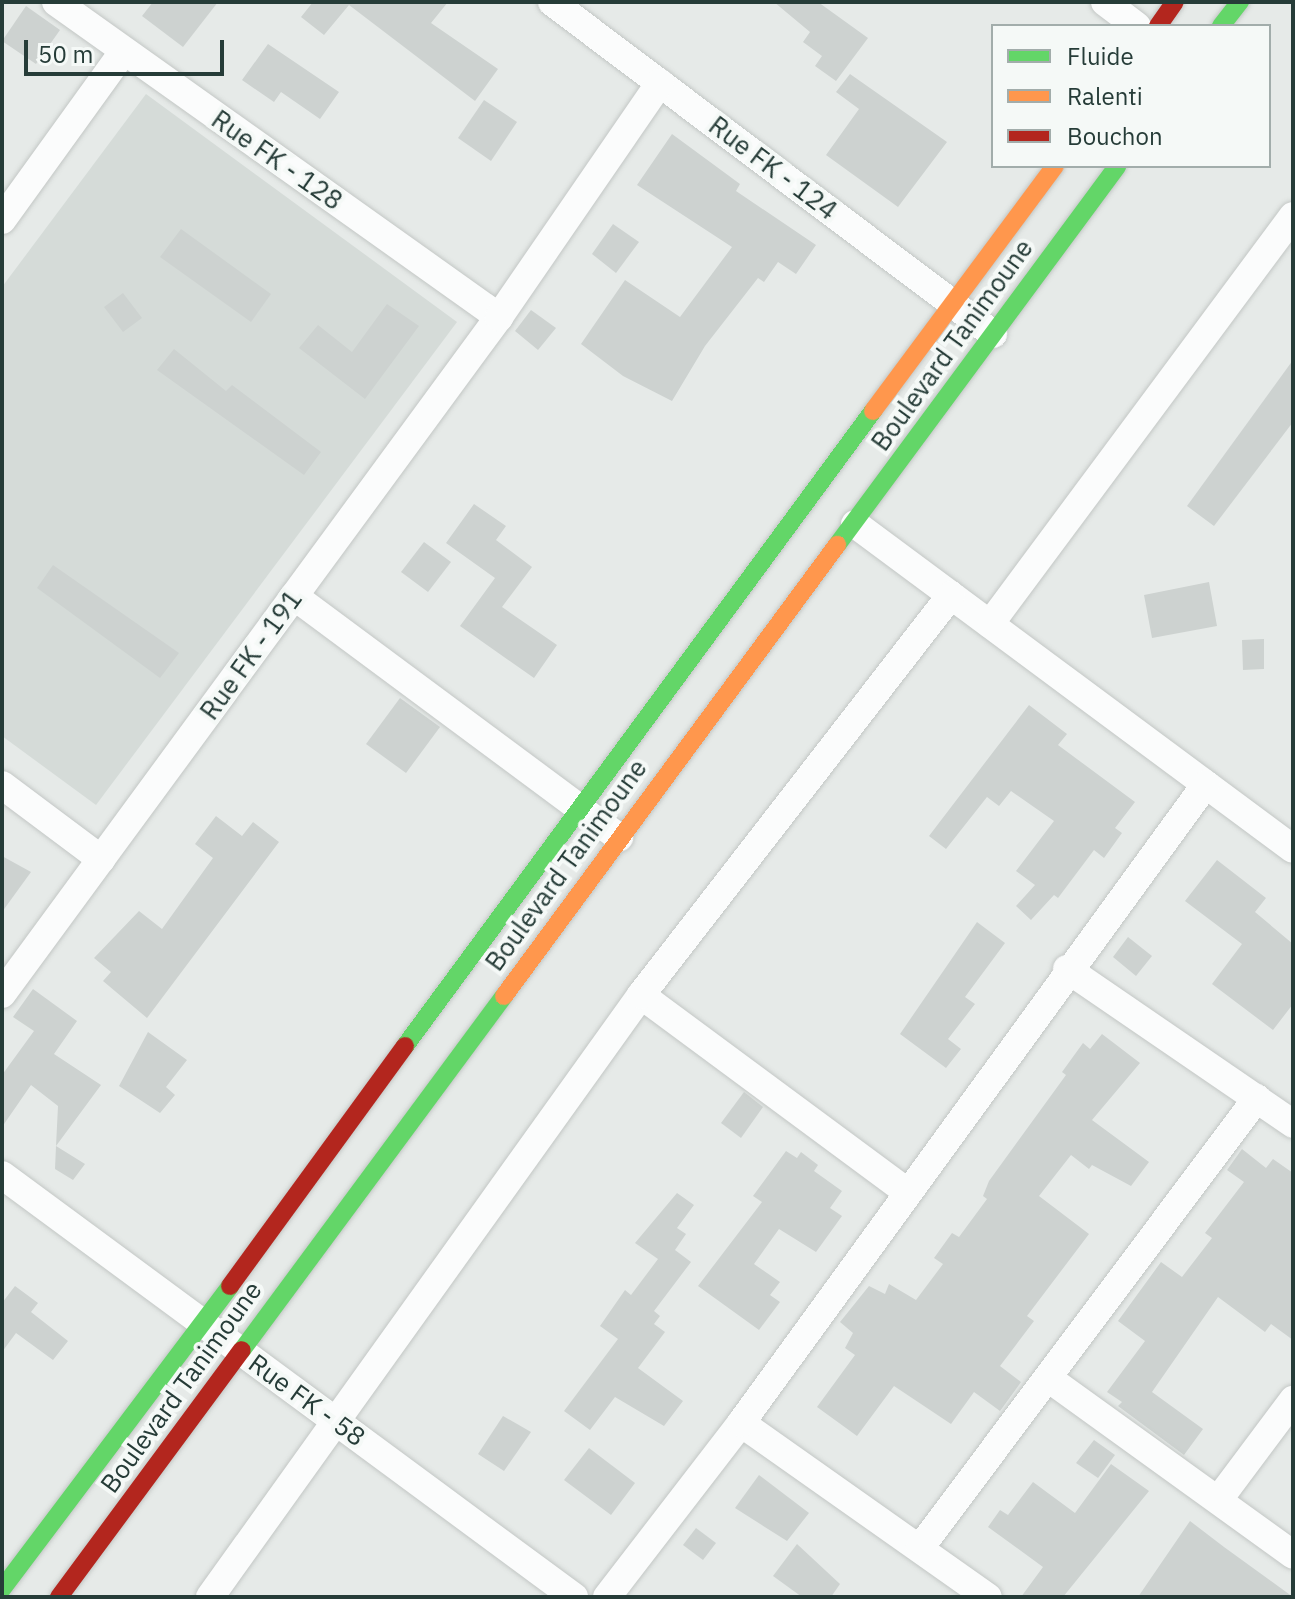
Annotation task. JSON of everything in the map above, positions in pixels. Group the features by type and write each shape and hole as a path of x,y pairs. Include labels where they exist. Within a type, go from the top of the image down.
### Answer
{"main road":[{"path":"1159,24 1175,2"},
{"path":"1223,24 1240,2"},
{"name":"Boulevard Tanimoune","path":"4,1581 202,1322 579,806 1054,168"},
{"name":"Boulevard Tanimoune","path":"59,1597 1116,168"}],"street":[{"name":"Rue FK - 128","path":"56,2 499,317"},
{"name":"Rue FK - 124","path":"552,2 993,334"},
{"path":"1105,2 1134,24"},
{"path":"2,220 124,51"},
{"name":"Rue FK - 191","path":"2,994 499,317 660,83"},
{"path":"990,624 1293,216"},
{"path":"855,524 1293,849"},
{"path":"210,1597 641,995 951,595"},
{"path":"294,596 619,837"},
{"path":"607,1597 741,1423 1067,969 1206,784"},
{"path":"2,785 101,859"},
{"path":"1067,969 1293,1124"},
{"path":"641,995 907,1192"},
{"path":"920,1548 1257,1098"},
{"name":"Rue FK - 58","path":"2,1175 574,1597"},
{"path":"1048,1378 1293,1555"},
{"path":"1219,1499 1293,1400"},
{"path":"741,1423 988,1597"}],"shaded area":[{"path":"146,94 457,322 96,805 2,736 2,287"}],"building":[{"path":"153,2 218,2 183,47 142,16"},
{"path":"313,2 448,2 431,23 498,69 475,101 349,5 324,35 301,17"},
{"path":"774,2 818,2 868,38 836,81 815,66 822,56 803,42 810,32"},
{"path":"26,6 60,30 36,64 2,41"},
{"path":"268,44 339,92 320,119 281,92 274,102 242,80"},
{"path":"850,74 947,142 898,207 826,155 859,109 836,92"},
{"path":"484,100 517,122 491,161 458,138"},
{"path":"672,134 740,184 736,191 816,245 796,274 778,262 764,282 758,278 705,346 672,401 623,376 581,344 625,280 680,317 732,247 637,185"},
{"path":"613,224 639,242 616,273 592,254"},
{"path":"181,229 271,294 251,322 160,257"},
{"path":"123,293 142,318 123,332 104,307"},
{"path":"387,304 419,326 365,399 299,348 318,325 352,352"},
{"path":"531,310 556,328 538,350 515,331"},
{"path":"174,349 226,391 232,385 321,452 304,475 157,370"},
{"path":"1293,360 1293,422 1214,526 1187,506"},
{"path":"474,504 506,526 496,540 532,567 502,607 557,645 534,678 460,626 495,578 446,543"},
{"path":"424,542 451,562 428,592 401,572"},
{"path":"53,565 179,653 160,678 37,588"},
{"path":"1209,582 1217,626 1152,638 1144,595"},
{"path":"1264,639 1264,669 1243,670 1242,640"},
{"path":"400,698 440,727 406,773 366,744"},
{"path":"1029,705 1067,734 1058,745 1135,802 1115,828 1122,833 1104,858 1094,850 1058,898 1054,895 1031,920 1016,906 1035,885 1016,871 1054,821 1011,791 999,806 987,797 946,849 929,836"},
{"path":"216,816 242,836 253,822 279,842 147,1018 103,981 111,972 94,958 139,911 162,929 213,858 195,844"},
{"path":"2,856 31,872 2,912"},
{"path":"1217,860 1266,898 1255,912 1293,944 1293,1004 1273,1030 1212,984 1242,944 1185,901"},
{"path":"977,922 1005,943 965,997 975,1004 948,1039 961,1049 946,1068 900,1034"},
{"path":"1128,937 1152,956 1136,976 1113,957"},
{"path":"33,989 77,1021 54,1054 101,1085 56,1146 58,1106 31,1085 2,1127 2,1075 34,1031 13,1017"},
{"path":"148,1032 187,1060 166,1087 175,1095 160,1113 119,1086"},
{"path":"1102,1034 1140,1063 1092,1120 1149,1162 1131,1186 1092,1165 1089,1169 1071,1155 1039,1196 1089,1234 1027,1316 1034,1321 1000,1366 1021,1382 1000,1411 974,1392 951,1424 894,1386 857,1436 817,1407 855,1355 845,1348 853,1333 840,1322 869,1286 885,1294 889,1284 916,1300 943,1264 934,1258 952,1233 959,1237 987,1199 983,1196 989,1181 1066,1075 1062,1072 1083,1043 1090,1049"},
{"path":"744,1092 763,1107 741,1138 721,1123"},
{"path":"56,1146 85,1164 73,1180 55,1169"},
{"path":"1242,1149 1266,1168 1273,1159 1293,1173 1293,1340 1271,1324 1265,1332 1218,1297 1152,1392 1203,1429 1184,1455 1118,1406 1122,1402 1107,1392 1145,1341 1118,1321 1161,1262 1182,1277 1212,1238 1205,1233 1244,1182 1227,1170"},
{"path":"786,1151 797,1158 801,1152 818,1165 814,1171 842,1191 830,1208 842,1216 816,1252 779,1229 754,1264 780,1282 770,1295 780,1302 759,1330 698,1286 762,1202 753,1196"},
{"path":"677,1193 694,1205 677,1228 686,1234 675,1250 691,1262 654,1311 660,1316 654,1324 665,1332 638,1368 683,1401 664,1426 615,1397 590,1430 564,1411 618,1339 600,1326 625,1290 631,1295 658,1259 635,1243"},
{"path":"15,1286 38,1303 31,1312 68,1341 53,1360 16,1333 2,1352 2,1303"},
{"path":"503,1416 531,1432 504,1471 478,1454"},
{"path":"1094,1440 1115,1455 1098,1478 1076,1463"},
{"path":"589,1448 635,1483 611,1515 564,1480"},
{"path":"1111,1464 1149,1491 1063,1597 1021,1597 1043,1567 988,1527 1000,1510 1008,1515 1033,1482 1075,1513"},
{"path":"759,1475 809,1513 787,1541 735,1508"},
{"path":"1190,1521 1224,1547 1293,1597 1138,1597"},
{"path":"696,1528 716,1543 703,1560 683,1545"},
{"path":"797,1544 840,1584 831,1597 802,1597 773,1576"}],"traffic: fast":[{"path":"1223,24 1240,2"},
{"path":"837,545 1116,168"},
{"path":"405,1046 873,411"},
{"path":"242,1350 504,996"},
{"path":"2,1589 230,1286"}],"traffic: slow":[{"path":"873,411 1054,168"},
{"path":"504,996 837,545"}],"traffic: jam":[{"path":"1159,24 1175,2"},
{"path":"230,1286 405,1046"},
{"path":"59,1597 242,1350"}]}
